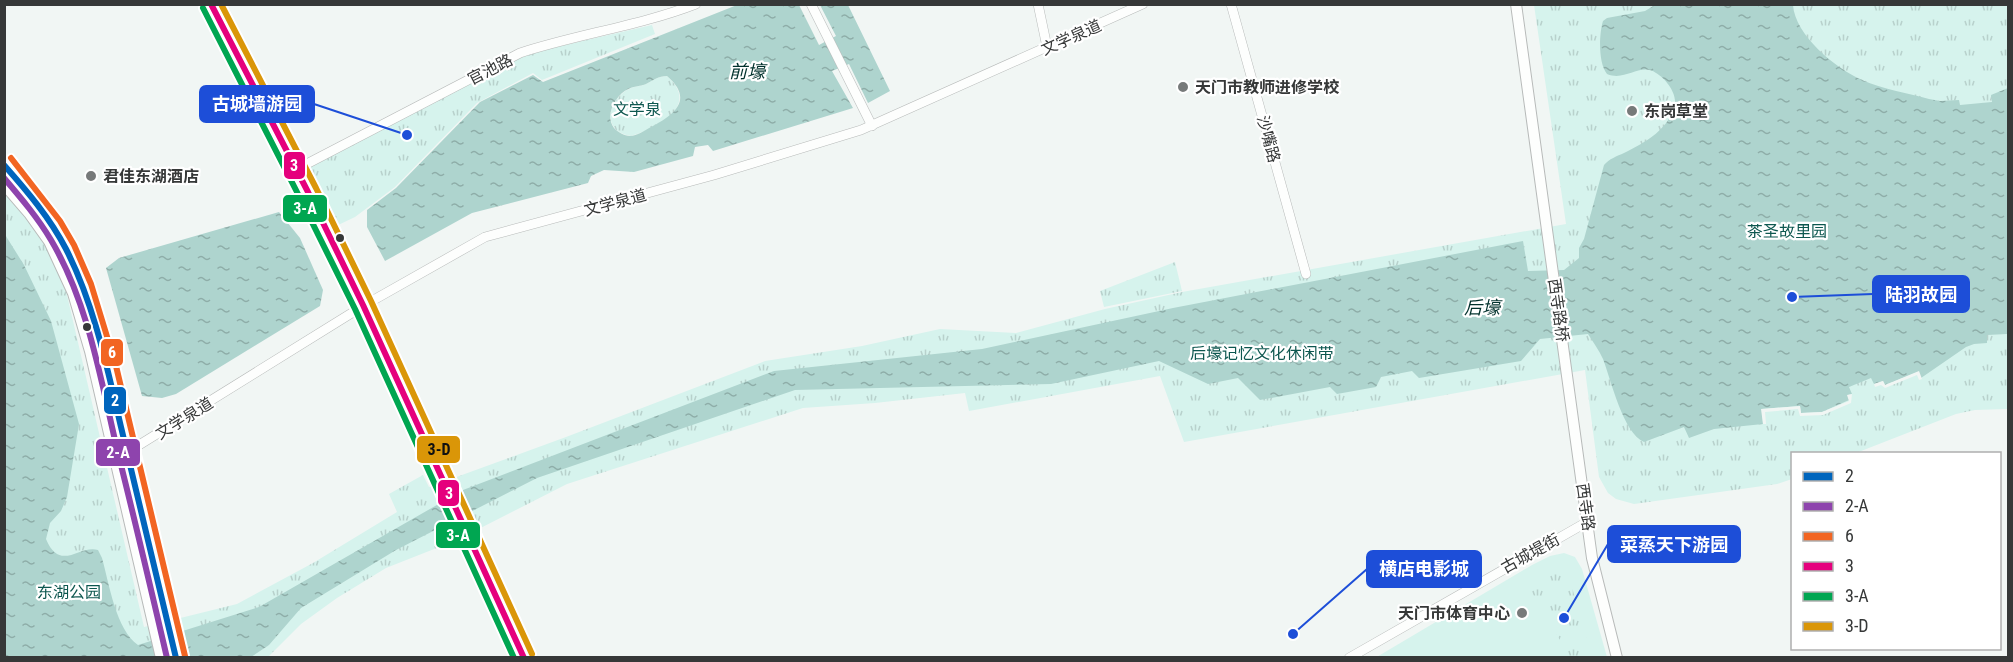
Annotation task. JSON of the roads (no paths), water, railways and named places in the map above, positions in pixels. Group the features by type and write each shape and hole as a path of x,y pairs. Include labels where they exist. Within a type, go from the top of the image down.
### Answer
{"main road":[{"path":"4,164 51,221 74,266 94,324 128,452 176,657"},
{"path":"4,183 42,227 66,272 86,332 162,657"}],"street":[{"path":"211,4 297,169 363,306 524,657"},
{"name":"官池路","path":"297,169 520,53 553,42 651,19 696,4"},
{"path":"811,4 872,126"},
{"path":"1038,4 1047,47"},
{"name":"文学泉道","path":"116,460 363,306 485,237 714,175 872,126 1143,4"},
{"name":"沙嘴路","path":"1232,4 1306,274"},
{"name":"西寺路桥","path":"1516,4 1580,461"},
{"name":"西寺路","path":"1580,461 1596,576 1617,657"},
{"name":"古城堤街","path":"1349,657 1587,522"}],"water":[{"name":"前壕","path":"737,5 799,5 819,45 836,36 820,5 848,5 890,91 868,103 849,64 832,71 853,108 713,151 708,145 695,147 693,156 634,172 604,170 591,176 588,183 472,213 385,261 367,227 367,210 396,188 480,102 533,75 543,82","holes":["664,76 675,84 680,99 674,112 633,136 623,135 614,128 611,123 611,112 619,96 624,92"]},
{"name":"茶圣故里园","path":"1655,5 1793,5 1801,28 1818,49 1851,75 1862,80 1929,99 1959,100 1960,105 1992,102 1991,95 2008,88 2008,339 2007,334 1987,335 1987,343 1966,347 1921,378 1918,372 1885,385 1883,381 1874,384 1871,378 1849,387 1852,394 1848,395 1849,400 1822,412 1801,413 1800,406 1762,409 1763,424 1714,429 1689,438 1684,427 1644,442 1637,437 1624,417 1603,359 1588,334 1540,339 1521,361 1419,378 1412,371 1381,377 1376,387 1337,394 1330,387 1260,400 1238,378 1208,384 1159,361 1051,384 795,390 537,478 396,550 301,608 269,645 251,657 5,657 4,233 24,265 51,321 79,424 67,497 61,511 50,523 46,539 52,549 64,556 91,549 98,550 124,629 138,645 259,607 463,490 774,371 982,349 1173,308 1523,241 1528,271 1564,270 1579,258 1579,248 1584,239 1604,165 1656,134 1672,112 1675,103 1674,94 1659,75 1650,70 1644,70 1614,76 1607,74 1602,63 1600,41 1603,21 1607,18 1645,11"},
{"path":"279,212 300,238 323,290 320,306 176,394 162,398 142,396 106,268 119,258"}],"place":[{"name":"天门市教师进修学校","path":"1183,87"},
{"name":"东岗草堂","path":"1632,111"},
{"name":"古城墙游园","path":"407,135"},
{"name":"君佳东湖酒店","path":"91,176"},
{"name":"陆羽故园","path":"1792,297"},
{"name":"天门市体育中心","path":"1522,613"},
{"name":"菜蒸天下游园","path":"1564,618"},
{"name":"横店电影城","path":"1293,634"}],"park label":[{"name":"文学泉","path":"637,109"},
{"name":"后壕记忆文化休闲带","path":"1262,353"},
{"name":"东湖公园","path":"69,592"}],"water label":[{"name":"后壕","path":"1482,308"}]}
